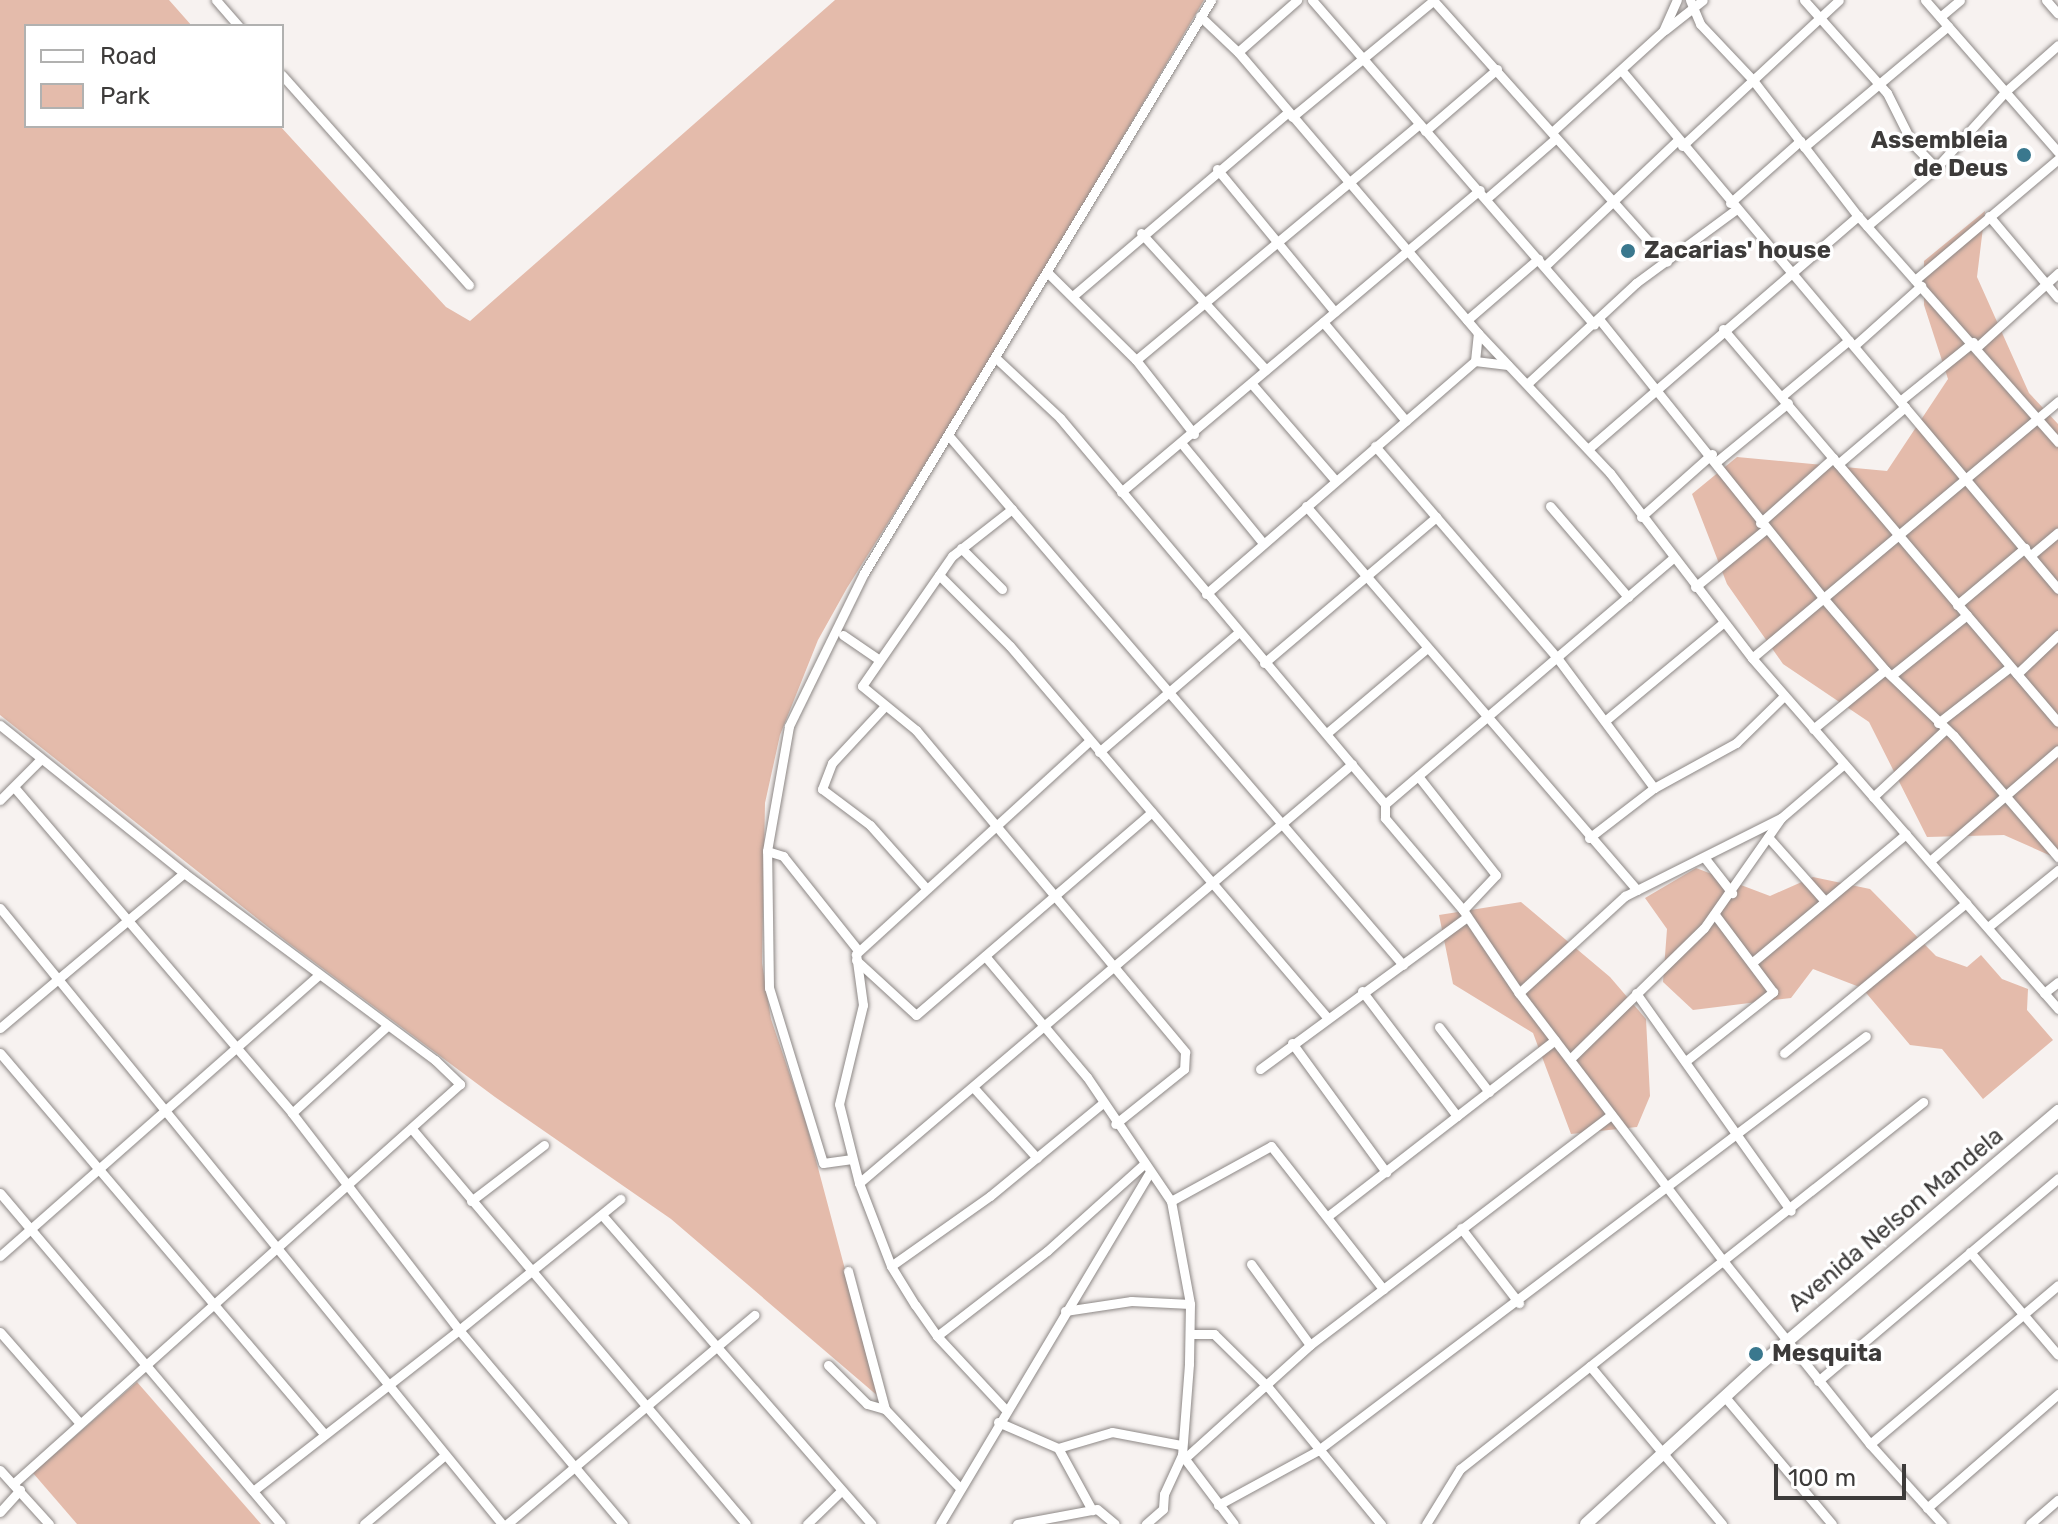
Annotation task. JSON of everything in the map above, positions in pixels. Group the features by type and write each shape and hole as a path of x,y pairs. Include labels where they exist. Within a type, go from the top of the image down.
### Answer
{"street":[{"path":"216,0 237,24"},
{"path":"852,1159 823,1163 774,1017 765,935 767,851 782,750 804,689 845,606 1049,274 1211,0"},
{"path":"1238,52 1297,0"},
{"path":"1312,0 1541,263 1657,388 1714,458 1763,526 1824,599 1888,672 2006,795 2058,857"},
{"path":"1074,295 1217,169 1353,63 1365,60 1434,0 1667,262"},
{"path":"1663,31 1677,0"},
{"path":"1121,492 1194,434 1335,312 1554,135 1692,4 1703,0"},
{"path":"1804,0 1894,102 1912,143 1936,168"},
{"path":"1467,320 1541,263 1839,0"},
{"path":"1925,0 2058,152"},
{"path":"1940,17 1960,0"},
{"path":"2046,0 2058,14"},
{"path":"1692,4 1703,28 1752,79 1858,216 1975,344 2058,442"},
{"path":"1200,16 1238,52 1478,333 1588,449 1752,658 2058,1009"},
{"path":"1527,384 1802,144 1948,26"},
{"path":"1867,226 1936,168 2006,91 2058,45"},
{"path":"1136,360 1274,240 1497,69"},
{"path":"1622,71 1732,206 1852,342 2058,589"},
{"path":"284,77 469,285"},
{"path":"1641,517 1785,400 1989,216 2058,159"},
{"path":"1217,169 1335,312"},
{"path":"1588,449 1723,329 1858,216"},
{"path":"1989,216 2058,298"},
{"path":"1141,233 1266,370"},
{"path":"1695,587 1836,461 2058,273"},
{"path":"1049,274 1074,295 1136,360 1194,434"},
{"path":"1323,322 1406,421"},
{"path":"1723,329 2058,722"},
{"path":"1206,594 1475,361 1478,333"},
{"path":"997,359 1029,385 1385,804 1385,818 1465,914 1519,993 1725,1263 1870,1444 1942,1524"},
{"path":"1475,361 1508,365"},
{"path":"1251,383 1335,480"},
{"path":"1752,658 2058,401"},
{"path":"949,436 1403,965"},
{"path":"1182,444 1263,543"},
{"path":"1375,446 1558,659 1654,788"},
{"path":"1306,506 1426,649 1637,890"},
{"path":"1550,506 1628,597"},
{"path":"1012,509 961,548 878,659 862,686 907,720 1055,894 1187,1059 1184,1069 1115,1124"},
{"path":"1264,663 1436,517"},
{"path":"1957,605 2058,532"},
{"path":"961,548 1002,589"},
{"path":"1385,804 1488,720 1672,559"},
{"path":"939,575 1010,646 1327,1017"},
{"path":"1813,729 1967,615"},
{"path":"1606,720 1723,623"},
{"path":"1099,752 1238,633"},
{"path":"843,635 878,659"},
{"path":"1873,797 1942,726 2058,635"},
{"path":"1327,733 1426,649"},
{"path":"1589,838 1654,788 1729,748 1784,696"},
{"path":"885,706 832,763 822,789 880,834 925,887"},
{"path":"0,725 184,873 459,1080 456,1092 78,1421 16,1487 0,1512"},
{"path":"1005,1409 937,1336 891,1266 859,1183 839,1104 863,1005 857,949 1089,741"},
{"path":"1930,861 2058,750"},
{"path":"0,800 41,759"},
{"path":"859,1183 1352,764"},
{"path":"1519,993 1610,908 1637,890 1781,818 1844,764"},
{"path":"1260,1069 1362,991 1403,965 1465,914 1496,875 1418,776"},
{"path":"14,787 132,921 292,1113 459,1330 623,1524"},
{"path":"856,960 916,1015 1152,812"},
{"path":"1570,1059 1716,916 1781,818"},
{"path":"1758,830 1770,838 1824,900"},
{"path":"1754,961 1906,834"},
{"path":"767,851 783,856 857,949"},
{"path":"1704,857 1732,893"},
{"path":"1988,927 2058,870"},
{"path":"0,1028 132,921 184,873"},
{"path":"1784,1053 1966,903"},
{"path":"0,908 278,1245 385,1385 504,1524 754,1315"},
{"path":"1687,1060 1771,996 1772,987 1716,916"},
{"path":"985,956 1103,1103 1171,1201 1190,1304 1191,1334 1182,1453 1164,1494 1163,1509 1146,1524"},
{"path":"0,1256 238,1050 319,975"},
{"path":"2044,993 2058,982"},
{"path":"1362,991 1457,1116"},
{"path":"1636,993 1687,1060 1791,1211"},
{"path":"292,1113 387,1026"},
{"path":"1439,1027 1489,1092"},
{"path":"1218,1505 1317,1451 1519,1303 1866,1036"},
{"path":"1328,1216 1555,1040"},
{"path":"1292,1043 1386,1172"},
{"path":"0,1053 323,1433"},
{"path":"974,1088 1037,1158"},
{"path":"1426,1524 1460,1469 1791,1211 1923,1102"},
{"path":"891,1266 1037,1158 1103,1103"},
{"name":"Avenida Nelson Mandela","path":"1595,1521 1787,1342 2058,1111"},
{"path":"1182,1453 1268,1387 1310,1345 1611,1115"},
{"path":"412,1129 746,1524"},
{"path":"471,1201 544,1145"},
{"path":"1171,1201 1271,1146 1383,1289"},
{"path":"942,1524 1005,1409 1147,1168"},
{"path":"937,1336 1147,1168"},
{"path":"1818,1381 2058,1178"},
{"path":"0,1193 32,1226 281,1524"},
{"path":"253,1491 620,1199"},
{"path":"602,1215 719,1346 840,1492 872,1524"},
{"path":"1461,1228 1519,1303"},
{"path":"1970,1252 2058,1355"},
{"path":"1251,1264 1310,1345"},
{"path":"848,1271 885,1409 960,1488"},
{"path":"1870,1444 2058,1285"},
{"path":"1065,1311 1131,1301 1190,1304"},
{"path":"0,1332 78,1421"},
{"path":"1191,1334 1214,1334 1268,1387 1317,1451 1381,1524"},
{"path":"828,1365 867,1404 885,1409"},
{"path":"1590,1366 1662,1456 1722,1524"},
{"path":"1927,1508 2058,1394"},
{"path":"1725,1397 1832,1524"},
{"path":"998,1422 1058,1448 1092,1510"},
{"path":"1058,1448 1112,1432 1182,1453 1234,1524"},
{"path":"364,1524 444,1456"},
{"path":"0,1470 49,1524"},
{"path":"807,1524 840,1492"},
{"path":"2030,1524 2058,1500"},
{"path":"1017,1524 1102,1509 1115,1524"}],"green space":[{"path":"0,0 169,0 190,24 24,24 24,128 282,128 446,307 470,321 835,0 1204,0 1003,340 847,588 818,640 780,735 765,803 762,963 771,1019 805,1119 879,1397 671,1219 495,1097 287,942 0,715"},
{"path":"1985,211 1977,277 2029,393 2058,424 2058,859 2004,835 1927,837 1869,722 1783,664 1727,584 1692,494 1737,457 1887,471 1948,379 1924,305 1924,261"},
{"path":"1696,868 1770,896 1813,877 1870,889 1936,956 1967,967 1981,955 2002,979 2028,989 2027,1010 2053,1040 1983,1099 1942,1049 1910,1045 1862,988 1813,969 1791,998 1693,1010 1663,982 1667,929 1645,898"},
{"path":"1521,902 1610,977 1646,1019 1650,1096 1637,1127 1571,1134 1533,1033 1453,984 1439,915"},
{"path":"137,1382 261,1524 77,1524 33,1473"}],"place":[{"name":"Assembleia de Deus","path":"2024,155"},
{"name":"Zacarias' house","path":"1628,251"},
{"name":"Mesquita","path":"1756,1354"}]}
